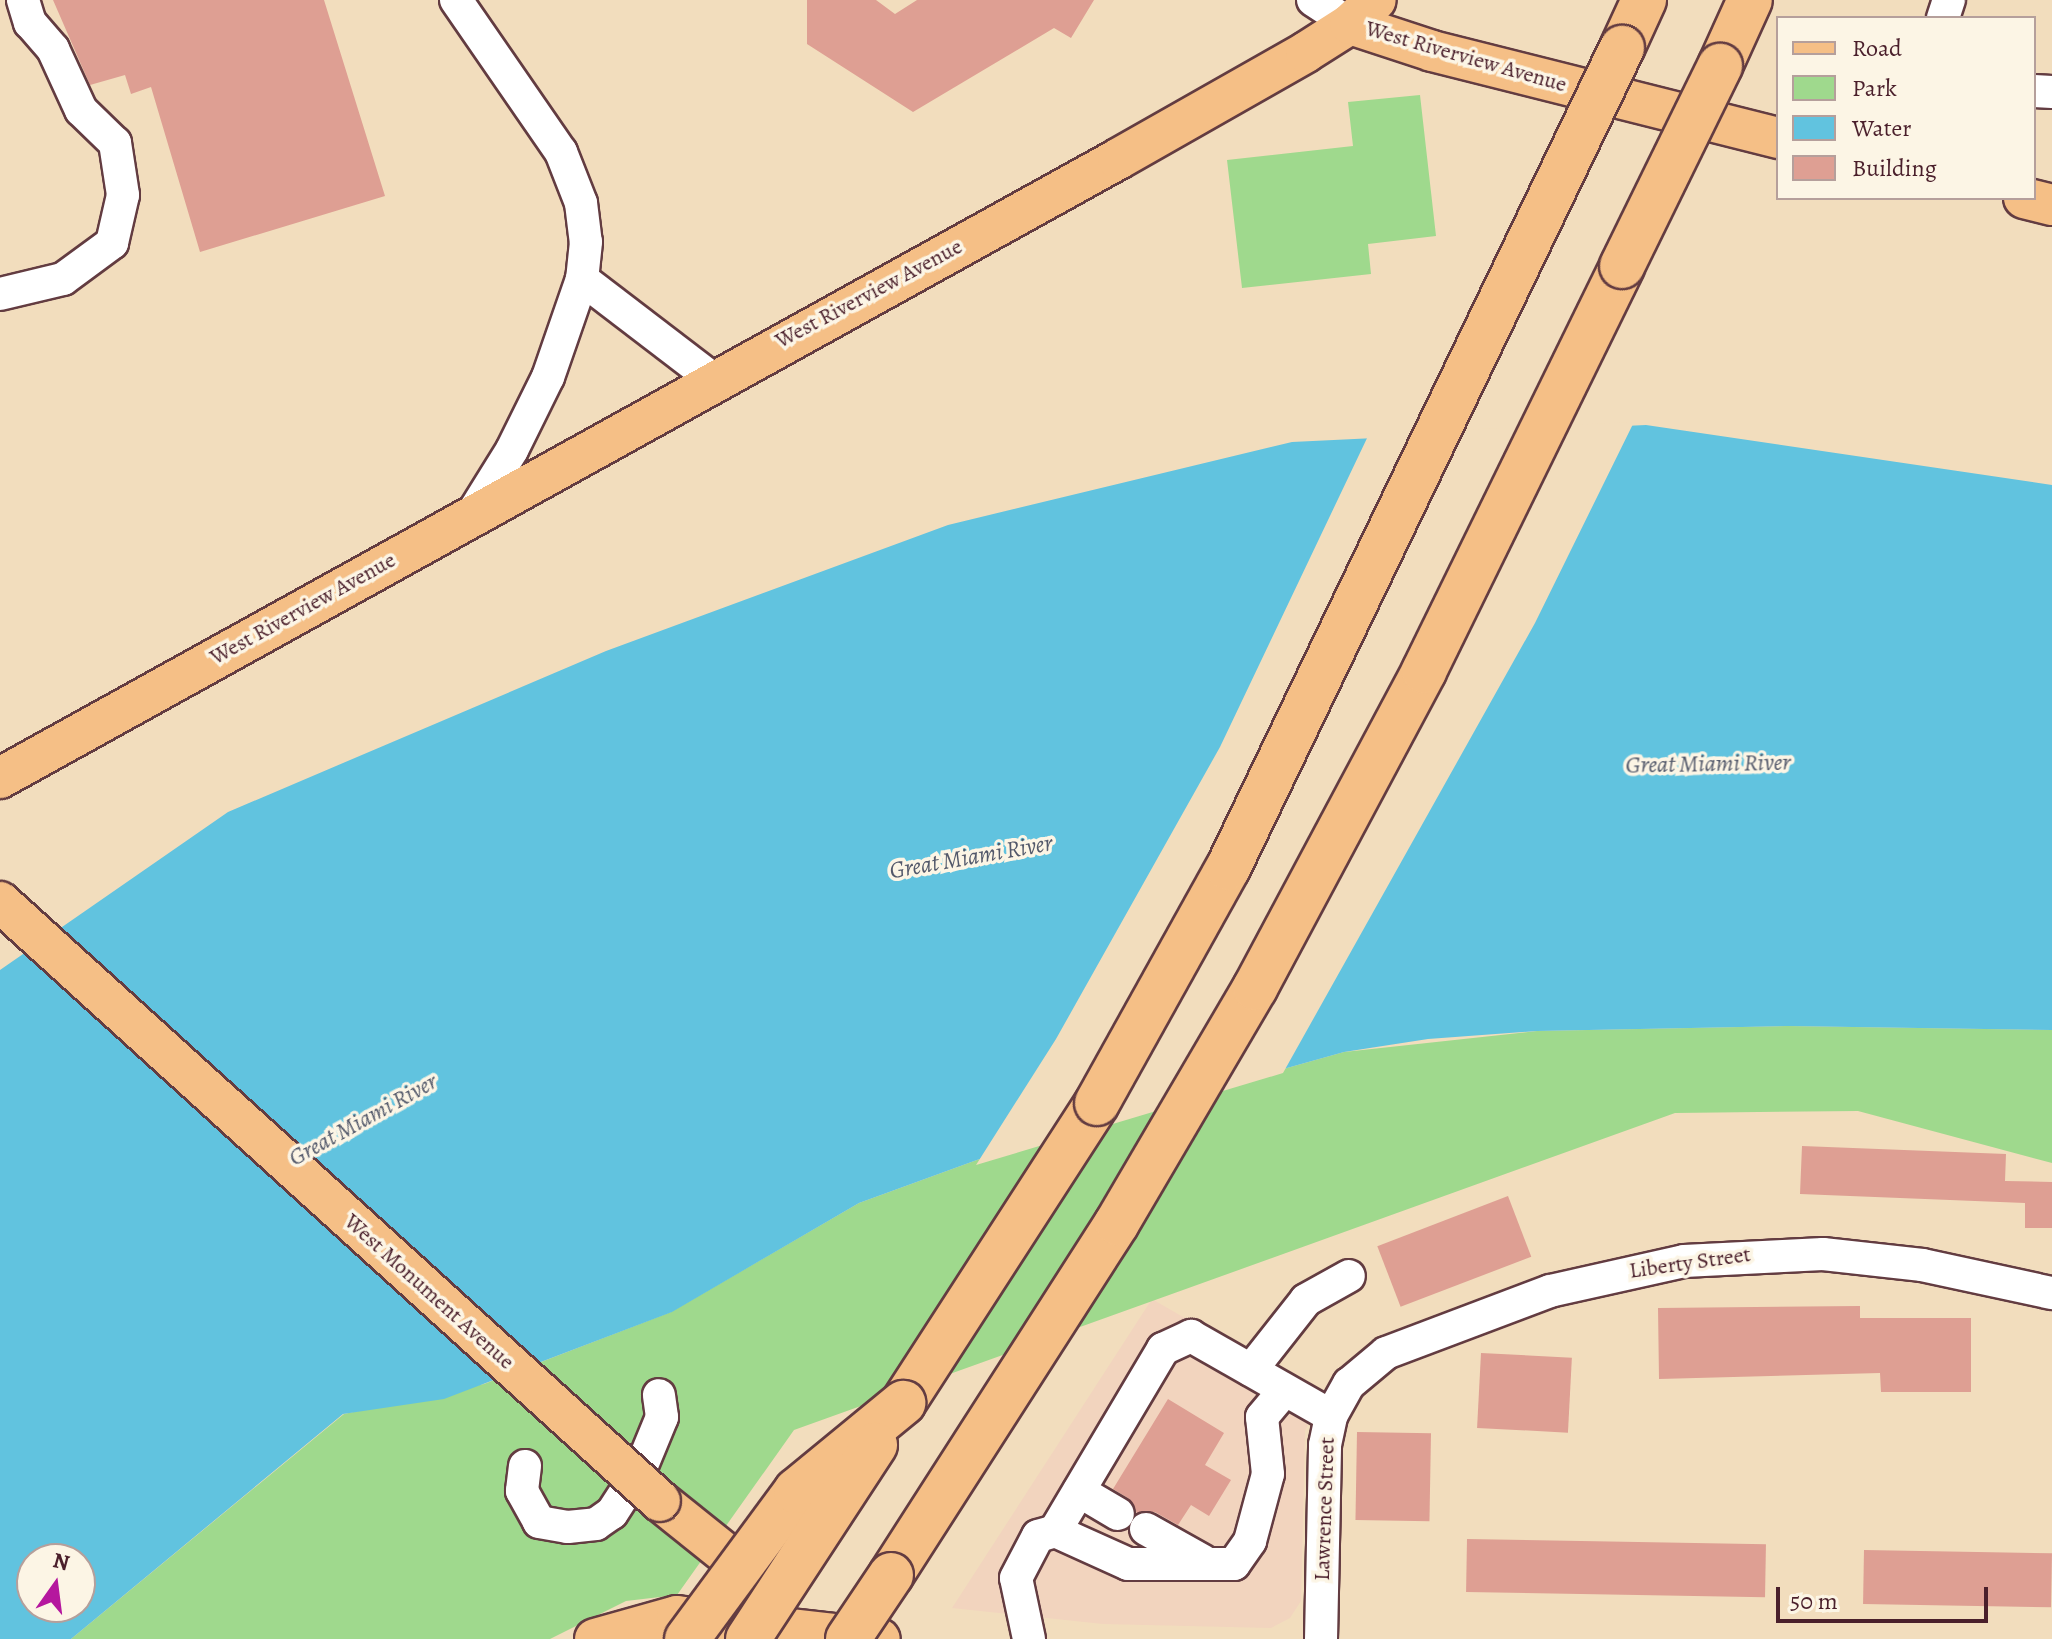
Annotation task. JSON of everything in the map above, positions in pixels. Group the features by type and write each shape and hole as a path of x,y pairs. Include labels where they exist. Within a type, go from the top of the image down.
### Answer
{"highway":[{"path":"748,1639 1097,1103 1228,868 1402,516 1644,0"},
{"path":"873,1639 891,1575 1117,1223 1255,988 1424,671 1749,3"},
{"path":"687,1639 796,1491 903,1403"}],"main road":[{"name":"West Riverview Avenue","path":"0,778 469,519 713,379 1106,166 1363,12 1432,51 1776,137"},
{"path":"2032,200 2052,205"},
{"name":"West Monument Avenue","path":"0,902 660,1501 737,1566 788,1600 873,1639"},
{"path":"595,1639 677,1616 873,1639"}],"street":[{"path":"5,292 63,279 112,243 123,195 115,143 81,110 53,49 30,23 23,0"},
{"path":"456,0 568,166 581,203 582,279 548,377 512,450 469,519"},
{"path":"1313,0 1363,12"},
{"path":"582,279 713,379"},
{"name":"Liberty Street","path":"1349,1384 1386,1353 1550,1291 1684,1261 1823,1254 1922,1265 2052,1293"},
{"path":"1251,1370 1306,1300 1349,1276"},
{"path":"1055,1531 1163,1349 1191,1336 1331,1416"},
{"name":"Lawrence Street","path":"1321,1639 1325,1445 1331,1416 1349,1384"},
{"path":"1029,1639 1016,1578 1038,1536 1055,1531 1128,1564 1204,1561 1234,1564 1250,1541 1268,1474 1262,1417 1285,1390"},
{"path":"525,1466 522,1491 539,1522 568,1527 596,1524 612,1513 641,1468 662,1417 659,1395"},
{"path":"1079,1491 1204,1561"}],"shaded area":[{"path":"1152,1299 1321,1397 1305,1431 1301,1601 1290,1618 1271,1628 1103,1624 952,1608"}],"green space":[{"path":"1420,95 1436,236 1368,244 1371,274 1242,288 1227,160 1353,146 1348,102"},
{"path":"1787,1026 2052,1030 2052,1163 1858,1111 1675,1113 794,1430 677,1595 626,1601 550,1639 71,1639 90,1623 96,1623 96,1618 344,1414 484,1384 671,1312 859,1203 1032,1140 1344,1052 1537,1031"}],"water":[{"name":"Great Miami River","path":"1646,425 2052,485 2052,1030 1787,1026 1537,1031 1428,1039 1344,1052 1032,1140 859,1203 672,1312 444,1399 343,1414 96,1618 96,1543 16,1543 16,1623 90,1623 71,1639 0,1639 0,970 228,812 606,651 948,525 1292,442"}],"pier":[{"path":"1634,422 1535,623 1283,1073 976,1165 1056,1039 1220,747 1369,434"}],"building":[{"path":"53,0 324,0 385,196 200,252 151,87 131,94 125,75 90,85"},
{"path":"807,0 876,0 895,14 917,0 1094,0 1071,38 1054,28 913,112 807,44"},
{"path":"1802,1146 2006,1154 2005,1181 2052,1182 2052,1228 2025,1228 2025,1203 1800,1194"},
{"path":"1508,1196 1531,1257 1401,1307 1377,1246"},
{"path":"1860,1306 1860,1318 1971,1318 1971,1392 1881,1392 1880,1373 1659,1379 1658,1308"},
{"path":"1481,1353 1572,1358 1568,1433 1477,1428"},
{"path":"1168,1399 1224,1433 1205,1465 1231,1480 1209,1516 1191,1505 1178,1525 1155,1512 1137,1513 1128,1498 1113,1489"},
{"path":"1357,1432 1431,1433 1429,1521 1355,1520"},
{"path":"1467,1539 1766,1544 1765,1597 1466,1592"},
{"path":"1864,1550 2052,1553 2051,1607 1863,1604"}]}
